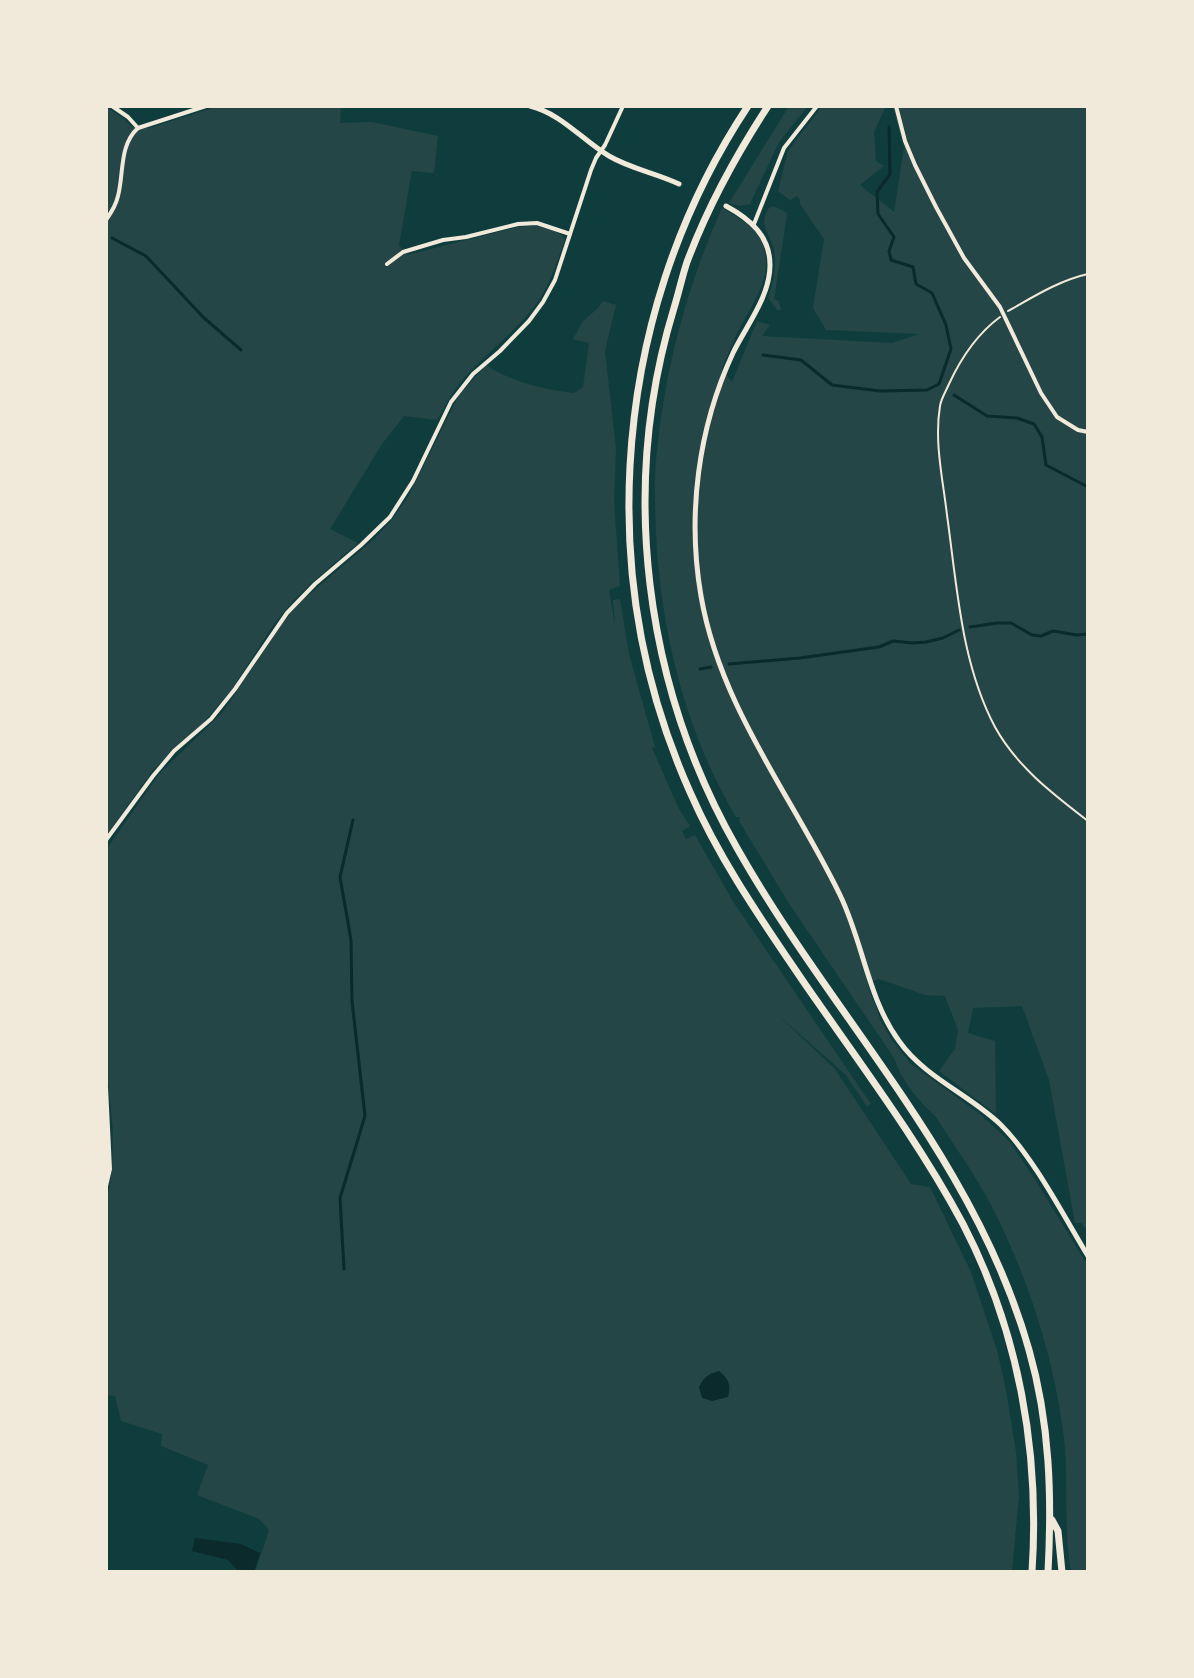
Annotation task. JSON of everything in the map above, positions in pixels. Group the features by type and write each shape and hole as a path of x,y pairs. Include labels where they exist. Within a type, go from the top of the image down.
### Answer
{"highway":[{"path":"748,106 710,170 689,214 666,273 646,344 631,435 628,498 629,550 642,639 664,728 712,836 759,916 924,1159 964,1226 990,1285 1018,1373 1029,1439 1034,1535 1032,1572"},
{"path":"768,106 713,201 686,265 666,330 654,391 645,495 646,554 657,633 667,679 695,766 736,847 939,1151 962,1188 994,1254 1021,1324 1042,1408 1050,1474 1048,1572"},
{"path":"1051,1518 1058,1531 1062,1572"}],"street":[{"path":"112,106 138,128"},
{"path":"106,220 118,197 129,138 138,128 206,106"},
{"path":"530,106 549,113 600,151 679,184"},
{"path":"106,840 174,751 211,719 235,689 287,613 390,517 413,481 451,402 473,374 500,351 543,302 555,280 591,170 623,106"},
{"path":"754,224 784,148 817,106"},
{"path":"896,106 910,153 936,207 964,258 1000,307 1041,393 1057,417 1078,430 1088,432"},
{"path":"726,206 754,224 763,235 771,263 761,299 721,381 699,468 695,502 697,566 715,654 743,721 841,897 891,1030 919,1064 985,1112 1008,1133 1088,1256"},
{"path":"387,264 403,252 518,224 537,223 570,234"},
{"path":"106,1087 110,1169 106,1186"}],"path":[{"path":"1088,274 1044,291 989,325 954,373 940,404 938,443 954,567 975,682 996,728 1012,752 1042,786 1088,821"}],"shaded area":[{"path":"219,106 341,106 340,123 372,122 438,136 434,173 412,171 399,245 407,255 524,226 550,229 565,239 551,277 536,304 464,378 437,420 404,416 382,444 330,529 358,543 293,601 274,624 232,689 204,722 153,770 106,836 106,107 132,127 149,128"},
{"path":"789,106 808,106 779,142 750,204 740,206 729,203"},
{"path":"822,106 1088,106 1088,1231 1081,1223 1075,1223 1049,1080 1022,1006 973,1008 968,1033 995,1041 996,1114 939,1071 955,1049 958,1030 945,996 925,995 879,979 867,983 891,1039 911,1064 980,1114 1010,1142 1088,1266 1088,1572 1071,1572 1060,1408 1038,1318 1017,1260 971,1171 936,1117 906,1083 894,1058 790,905 739,821 740,817 736,817 703,750 670,644 656,533 656,460 678,331 722,208 754,230 766,257 764,280 722,368 732,382 757,321 770,325 762,336 892,343 919,334 826,330 813,308 824,239 797,196 790,200 778,191 788,151","holes":["885,108 893,108 904,147 894,212 860,185 884,166 876,161 874,132"]},
{"path":"773,206 787,215 774,299 779,301 781,310 777,310 768,298 775,257 764,220"},
{"path":"603,301 616,305 605,351 616,449 614,501 620,586 609,590 615,625 613,600 620,599 629,654 655,747 652,748 679,809 690,826 682,831 686,839 695,835 734,903 871,1104 867,1107 846,1075 777,1014 835,1069 911,1184 930,1187 971,1272 997,1350 1016,1452 1019,1495 1012,1572 255,1572 269,1530 259,1519 197,1495 208,1465 161,1446 162,1434 121,1421 115,1396 106,1395 106,1206 112,1171 113,1131 106,1061 106,850 159,774 222,713 298,604 391,521 408,497 459,395 486,365 528,384 574,393 583,387 589,343 573,339 583,321"},
{"path":"719,1371 728,1382 728,1397 712,1401 702,1398 699,1387 707,1376"},
{"path":"195,1538 241,1544 260,1553 254,1572 239,1572 228,1560 192,1551"}],"waterway":[{"path":"763,355 801,360 832,385 880,391 927,390 939,384 951,349 946,325 932,293 916,284 913,267 891,260 889,251 894,237 878,214 877,192 890,174 889,127"},
{"path":"112,238 146,256 203,317 241,350"},
{"path":"954,395 987,416 1017,418 1034,424 1042,437 1046,465 1088,487"},
{"path":"970,627 1011,623 1032,635 1041,636 1053,631 1088,634"},
{"path":"729,664 879,647 893,641 926,642 959,630"},
{"path":"700,669 711,667"},
{"path":"344,1269 340,1198 365,1116 352,1001 351,940 340,877 353,820"}]}
